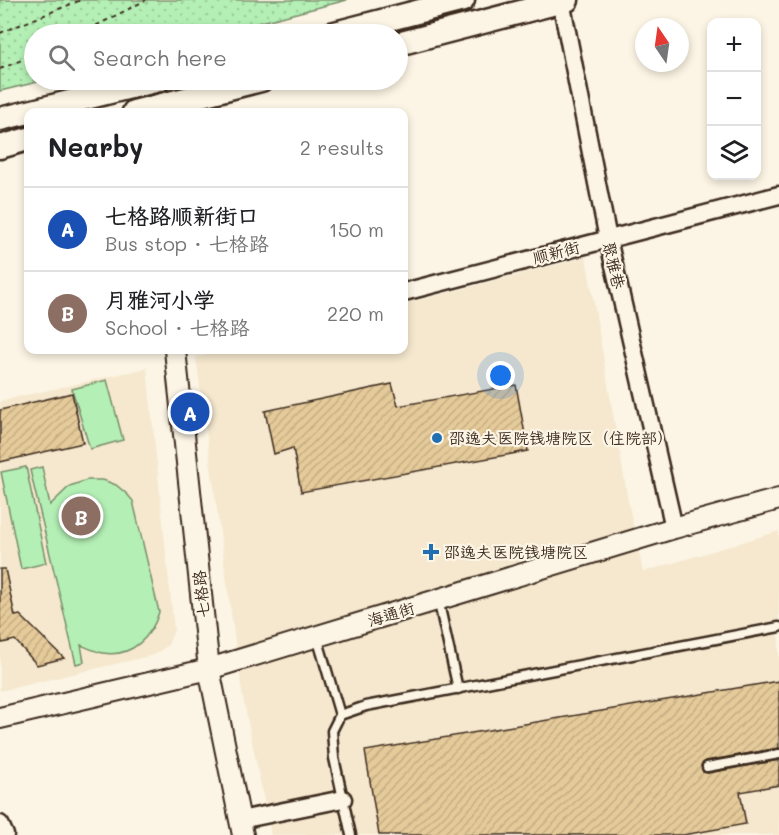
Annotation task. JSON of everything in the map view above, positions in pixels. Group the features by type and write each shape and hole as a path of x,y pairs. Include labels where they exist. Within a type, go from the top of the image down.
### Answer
{"main road":[{"path":"370,24 463,0"},
{"path":"408,41 564,1"},
{"path":"44,108 116,90"},
{"path":"154,108 223,90"},
{"path":"0,119 24,113"},
{"path":"0,147 24,141"}],"street":[{"name":"聚雅巷","path":"564,1 608,239 674,528"},
{"path":"144,108 149,90"},
{"name":"顺新街","path":"408,291 779,195"},
{"name":"七格路","path":"176,354 209,669 242,827"},
{"name":"海通街","path":"0,718 209,669 674,528 779,499"},
{"path":"242,827 343,799"},
{"path":"0,825 5,835"}],"lane":[{"path":"438,599 458,689"},
{"path":"340,715 366,706 779,627"},
{"path":"317,636 340,715 332,731 334,758 351,835"},
{"path":"707,767 779,754"}],"path":[{"path":"0,33 81,0"},
{"path":"99,24 146,0"},
{"path":"0,69 24,59"}],"shaded area":[{"name":"邵逸夫医院钱塘院区","path":"586,257 628,500 643,572 779,531 779,835 271,835 242,693 196,357 208,354 408,354 408,303"},
{"path":"147,368 174,630 168,645 154,655 0,691 0,401"}],"green space":[{"path":"0,0 347,0 254,24 24,24 24,85 0,91"},
{"path":"107,380 123,440 90,449 72,389"},
{"path":"26,467 46,563 21,569 1,472"},
{"path":"42,467 50,505 70,486 87,480 103,480 116,485 133,501 159,612 146,637 132,649 113,654 95,651 81,645 84,662 76,664 30,470"}],"building":[{"name":"邵逸夫医院钱塘院区（住院部）","path":"392,384 398,406 516,385 528,451 301,492 293,448 274,454 265,411"},
{"path":"72,393 83,443 0,462 0,410"},
{"path":"0,569 5,569 15,616 20,615 64,658 37,665 15,640 2,643"},
{"path":"779,681 779,748 706,761 701,765 703,772 708,773 779,760 779,785 740,792 746,824 683,835 379,835 365,751"}],"place":[{"name":"七格路顺新街口","path":"190,412"},
{"name":"邵逸夫医院钱塘院区（住院部）","path":"437,438"},
{"name":"月雅河小学","path":"81,516"},
{"name":"邵逸夫医院钱塘院区","path":"431,552"}]}
